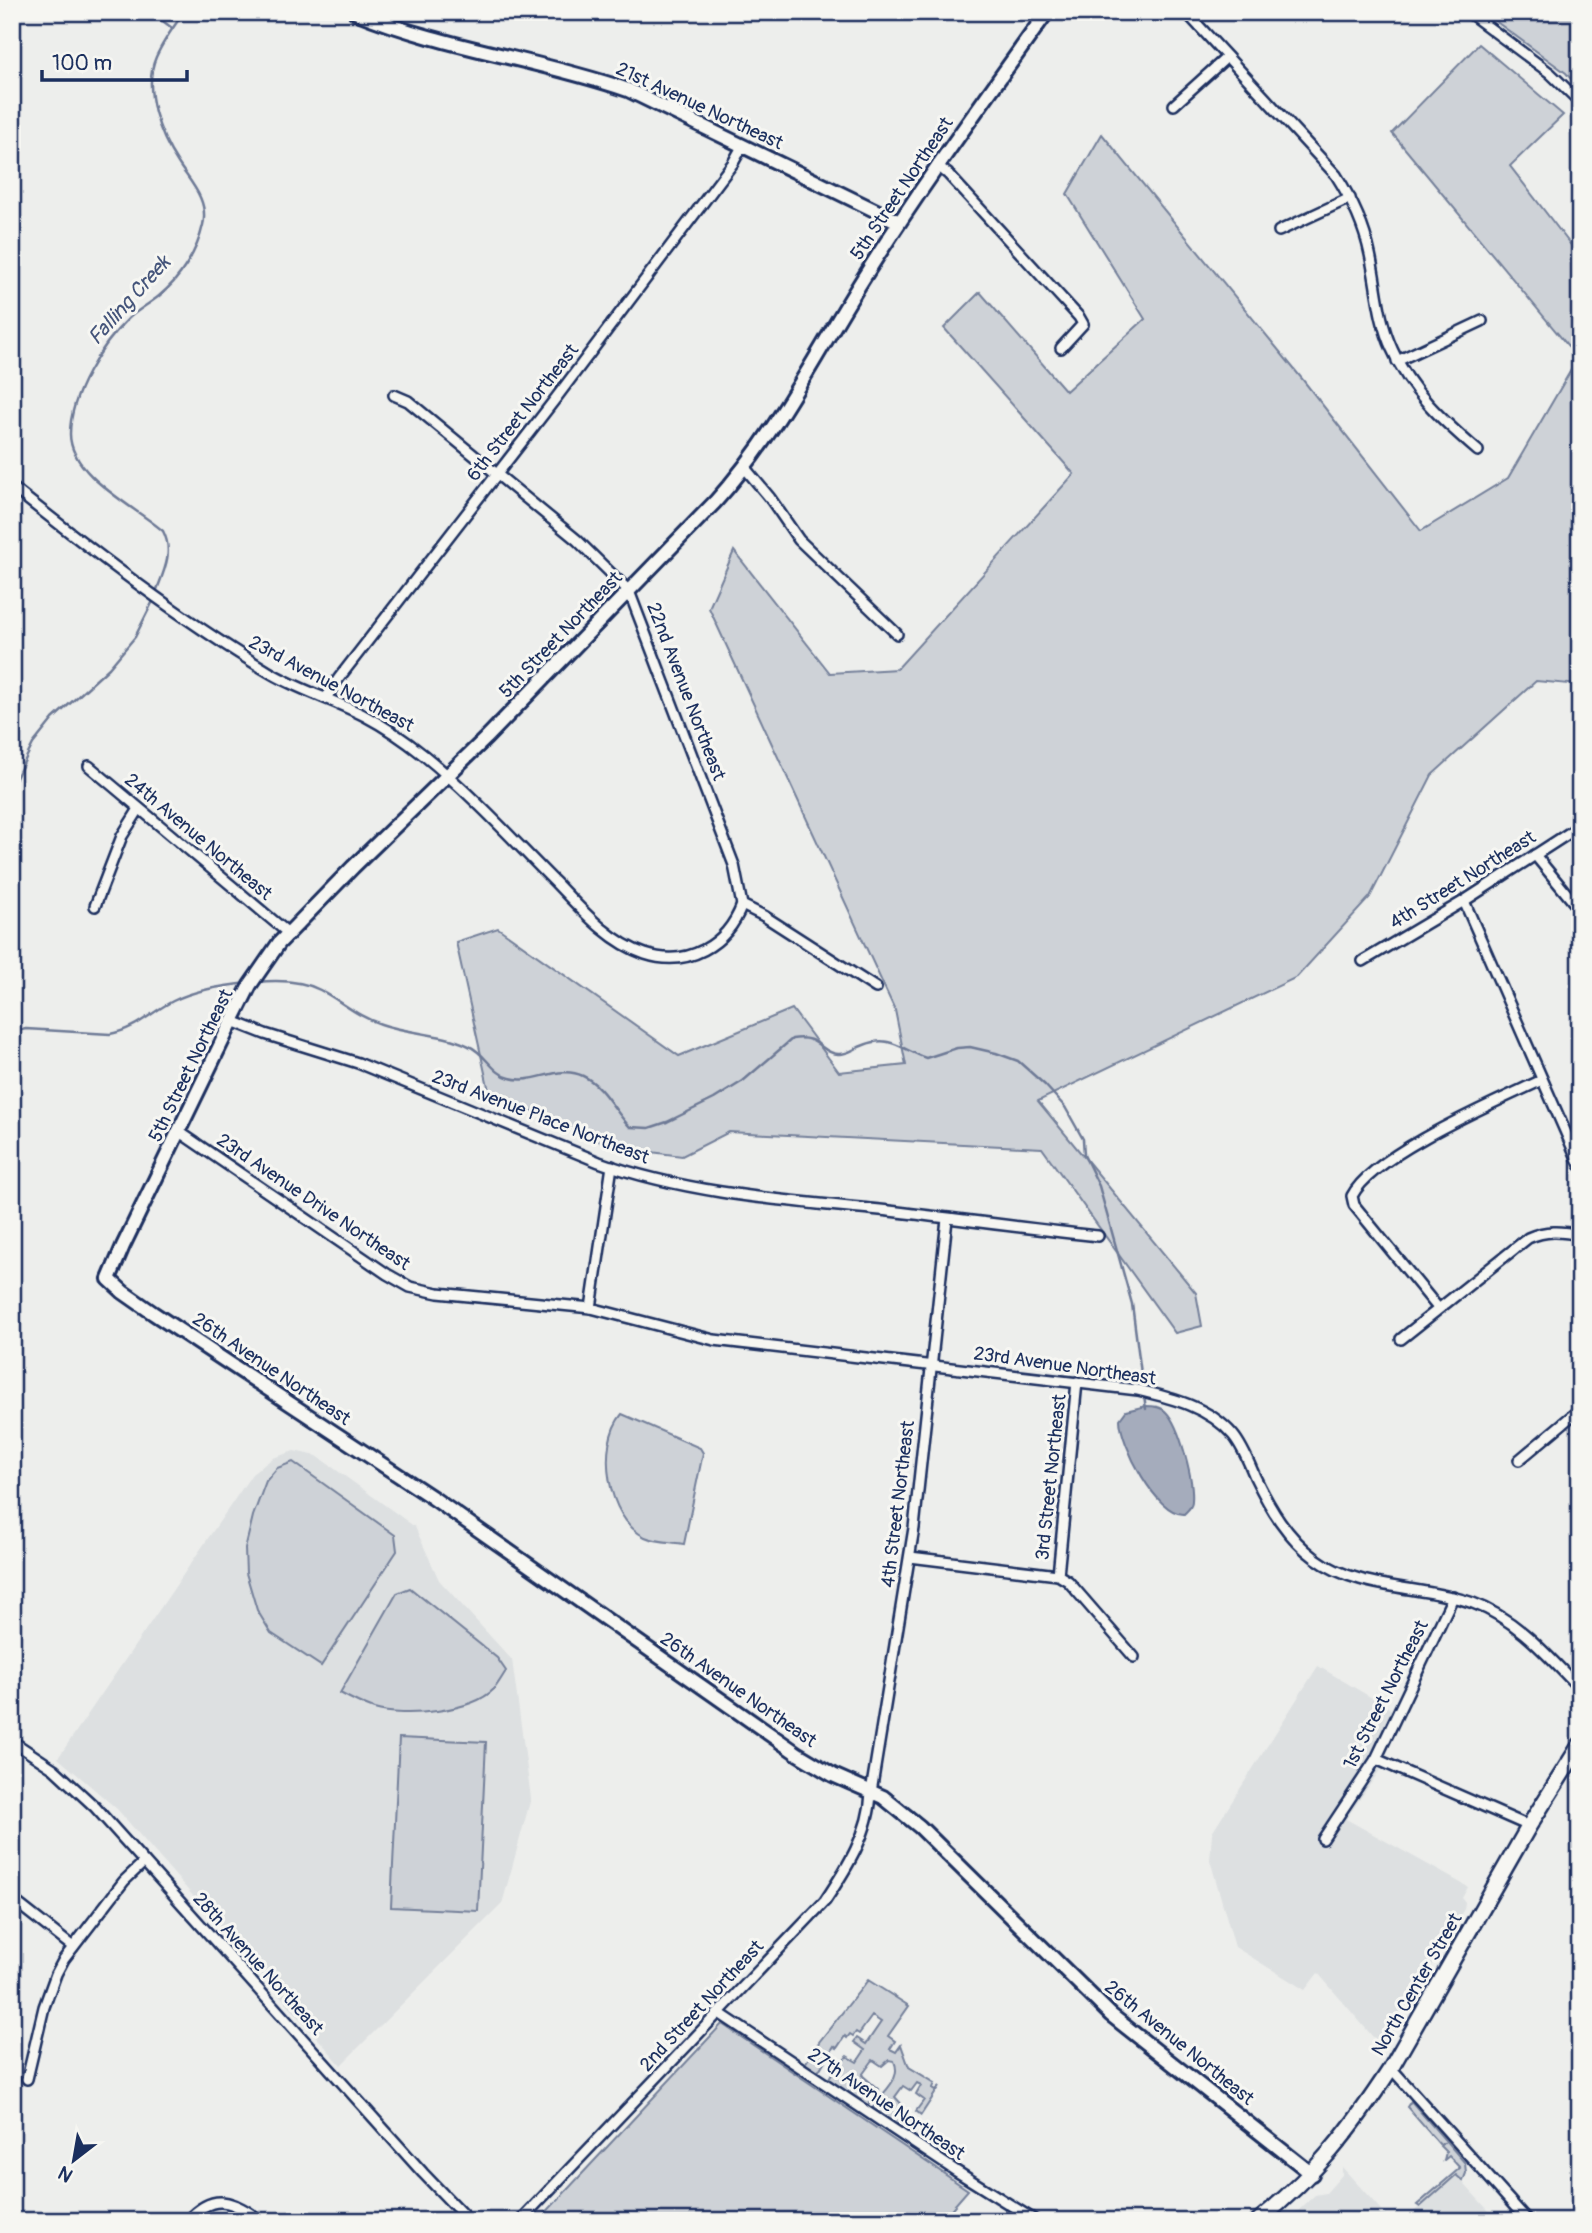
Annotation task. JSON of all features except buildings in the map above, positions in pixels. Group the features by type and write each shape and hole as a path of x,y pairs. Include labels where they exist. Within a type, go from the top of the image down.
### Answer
{"main road":[{"name":"North Center Street","path":"1258,2221 1312,2174 1349,2131 1391,2068 1530,1826 1580,1745"}],"street":[{"name":"21st Avenue Northeast","path":"355,12 436,40 599,80 628,90 899,222"},
{"name":"5th Street Northeast","path":"109,1279 178,1131 264,962 288,933 629,591 745,468 789,403 899,222 1047,12"},
{"path":"1186,12 1323,159 1350,198 1366,238 1378,304 1397,361 1422,398 1478,451"},
{"path":"1468,12 1550,73 1580,102"},
{"path":"1174,105 1227,57"},
{"name":"6th Street Northeast","path":"326,698 338,678 497,475 733,163 743,145"},
{"path":"937,166 948,174 1079,317 1083,324 1061,348"},
{"path":"1279,231 1350,198"},
{"path":"1397,361 1482,321"},
{"name":"22nd Avenue Northeast","path":"394,395 408,401 577,540 629,591 734,865 742,905"},
{"path":"745,468 799,540 897,634"},
{"name":"23rd Avenue Northeast","path":"12,487 177,611 243,656 284,680 396,734 416,748 486,812 596,923 627,946 650,956 676,958 717,943 730,929 742,905"},
{"name":"24th Avenue Northeast","path":"89,766 288,933"},
{"path":"95,906 122,836 139,809"},
{"name":"4th Street Northeast","path":"1363,961 1464,901 1580,826"},
{"path":"1535,855 1580,910"},
{"path":"1464,901 1580,1165"},
{"path":"742,905 764,916 876,988"},
{"name":"23rd Avenue Place Northeast","path":"232,1021 264,1034 358,1063 612,1166 664,1181 709,1189 1098,1236"},
{"path":"1438,1308 1354,1205 1352,1196 1366,1178 1434,1132 1542,1080"},
{"name":"23rd Avenue Drive Northeast","path":"178,1131 387,1274 411,1287 458,1296 591,1308 714,1340 931,1366"},
{"path":"591,1308 612,1166"},
{"name":"4th Street Northeast","path":"871,1792 909,1557 947,1219"},
{"path":"1401,1339 1528,1238 1558,1231 1580,1235"},
{"name":"26th Avenue Northeast","path":"109,1279 153,1313 433,1498 798,1754 833,1775 892,1804 920,1827 1111,2015 1312,2174"},
{"name":"23rd Avenue Northeast","path":"931,1366 1077,1382 1160,1395 1209,1415 1238,1442 1278,1519 1314,1558 1364,1580 1453,1597 1475,1604 1513,1625 1534,1642 1580,1689"},
{"name":"3rd Street Northeast","path":"1058,1575 1077,1382"},
{"path":"1519,1460 1580,1409"},
{"path":"909,1557 1058,1575 1068,1581 1134,1657"},
{"name":"1st Street Northeast","path":"1323,1839 1376,1759 1453,1597"},
{"name":"28th Avenue Northeast","path":"12,1741 54,1769 78,1790 469,2221"},
{"path":"1376,1759 1530,1826"},
{"name":"2nd Street Northeast","path":"520,2221 825,1901 843,1874 860,1840 871,1810 871,1792"},
{"path":"27,2079 49,1990 60,1966 124,1881 144,1862"},
{"path":"12,1899 73,1947"},
{"name":"27th Avenue Northeast","path":"719,2013 1036,2221"},
{"path":"1391,2068 1528,2221"},
{"path":"187,2221 203,2207 225,2201 246,2210 261,2221"}],"shaded area":[{"path":"1483,12 1580,12 1580,90 1566,73"},
{"path":"1479,44 1563,115 1510,166 1580,257 1580,685 1536,681 1432,775 1370,897 1297,977 1038,1101 1196,1293 1202,1326 1175,1333 1042,1148 729,1132 682,1156 612,1147 489,1091 456,942 498,928 679,1056 792,1009 839,1072 906,1065 895,1010 709,608 734,551 830,673 897,669 1074,474 944,328 980,292 1066,391 1145,319 1067,194 1102,134 1303,380 1421,531 1508,478 1578,358 1392,133"},
{"path":"622,1414 700,1448 703,1453 684,1544 645,1537 632,1528 622,1515 614,1498 608,1462 609,1444 614,1427"},
{"path":"294,1451 317,1456 415,1527 439,1580 512,1660 531,1798 502,1904 341,2065 117,1809 58,1758 252,1474 273,1458"},
{"path":"293,1462 395,1535 397,1551 321,1666 271,1633 257,1610 246,1573 245,1549 266,1481 277,1468"},
{"path":"410,1588 497,1658 506,1671 494,1689 484,1697 454,1708 402,1713 374,1709 340,1693 397,1593"},
{"path":"1318,1666 1394,1711 1370,1764 1380,1770 1346,1819 1468,1887 1462,1898 1465,1902 1464,1909 1390,2036 1385,2040 1373,2037 1318,1973 1305,1990 1235,1947 1210,1860 1212,1833"},
{"path":"399,1738 486,1742 478,1911 391,1907"},
{"path":"868,1980 909,2006 888,2036 895,2041 890,2049 896,2052 901,2045 909,2067 935,2083 933,2088 936,2090 940,2086 921,2115 916,2111 924,2100 916,2094 921,2085 917,2083 911,2091 903,2086 895,2097 908,2111 896,2126 872,2110 893,2081 896,2068 894,2061 889,2060 882,2066 873,2060 862,2075 879,2090 867,2106 828,2080 838,2063 841,2064 847,2056 857,2062 865,2050 854,2042 857,2038 866,2044 881,2022 872,2016 859,2034 856,2032 853,2036 845,2036 837,2048 834,2046 818,2072 805,2064"},
{"path":"722,2024 968,2190 941,2221 538,2221"},
{"path":"1411,2101 1465,2163 1466,2173 1463,2181 1456,2175 1420,2207 1417,2205 1460,2168 1449,2156 1444,2160 1446,2152 1440,2146 1443,2143 1439,2144 1407,2107"},
{"path":"1342,2167 1391,2221 1287,2221 1315,2195 1326,2193 1342,2175"},
{"path":"1456,2175 1498,2221 1403,2221"}],"water":[{"path":"1146,1406 1159,1407 1166,1412 1181,1441 1192,1492 1190,1508 1184,1514 1173,1511 1151,1491 1126,1444 1120,1419 1126,1411"}],"waterway":[{"path":"151,12 172,28"},
{"name":"Falling Creek","path":"156,592 168,554 163,531 92,477 73,449 70,434 75,403 98,356 118,329 167,289 181,273 197,245 203,225 201,199 165,140 152,97 152,70 156,57 184,12"},
{"name":"Falling Creek","path":"12,786 33,744 53,719 109,668 135,637 154,599"},
{"path":"257,982 305,984 373,1021 459,1042 475,1049 499,1072 510,1078 528,1079 564,1072 583,1076 603,1092 630,1127 649,1128 714,1099 743,1081 792,1039 808,1039 827,1051 838,1054 882,1041 896,1044 926,1058 957,1048 970,1047 1018,1061 1065,1107 1083,1139 1084,1155 1099,1186 1132,1304 1143,1389"},
{"path":"12,1032 26,1029 110,1034 135,1025 181,997 247,983"},
{"path":"1144,1395 1146,1409"}]}
